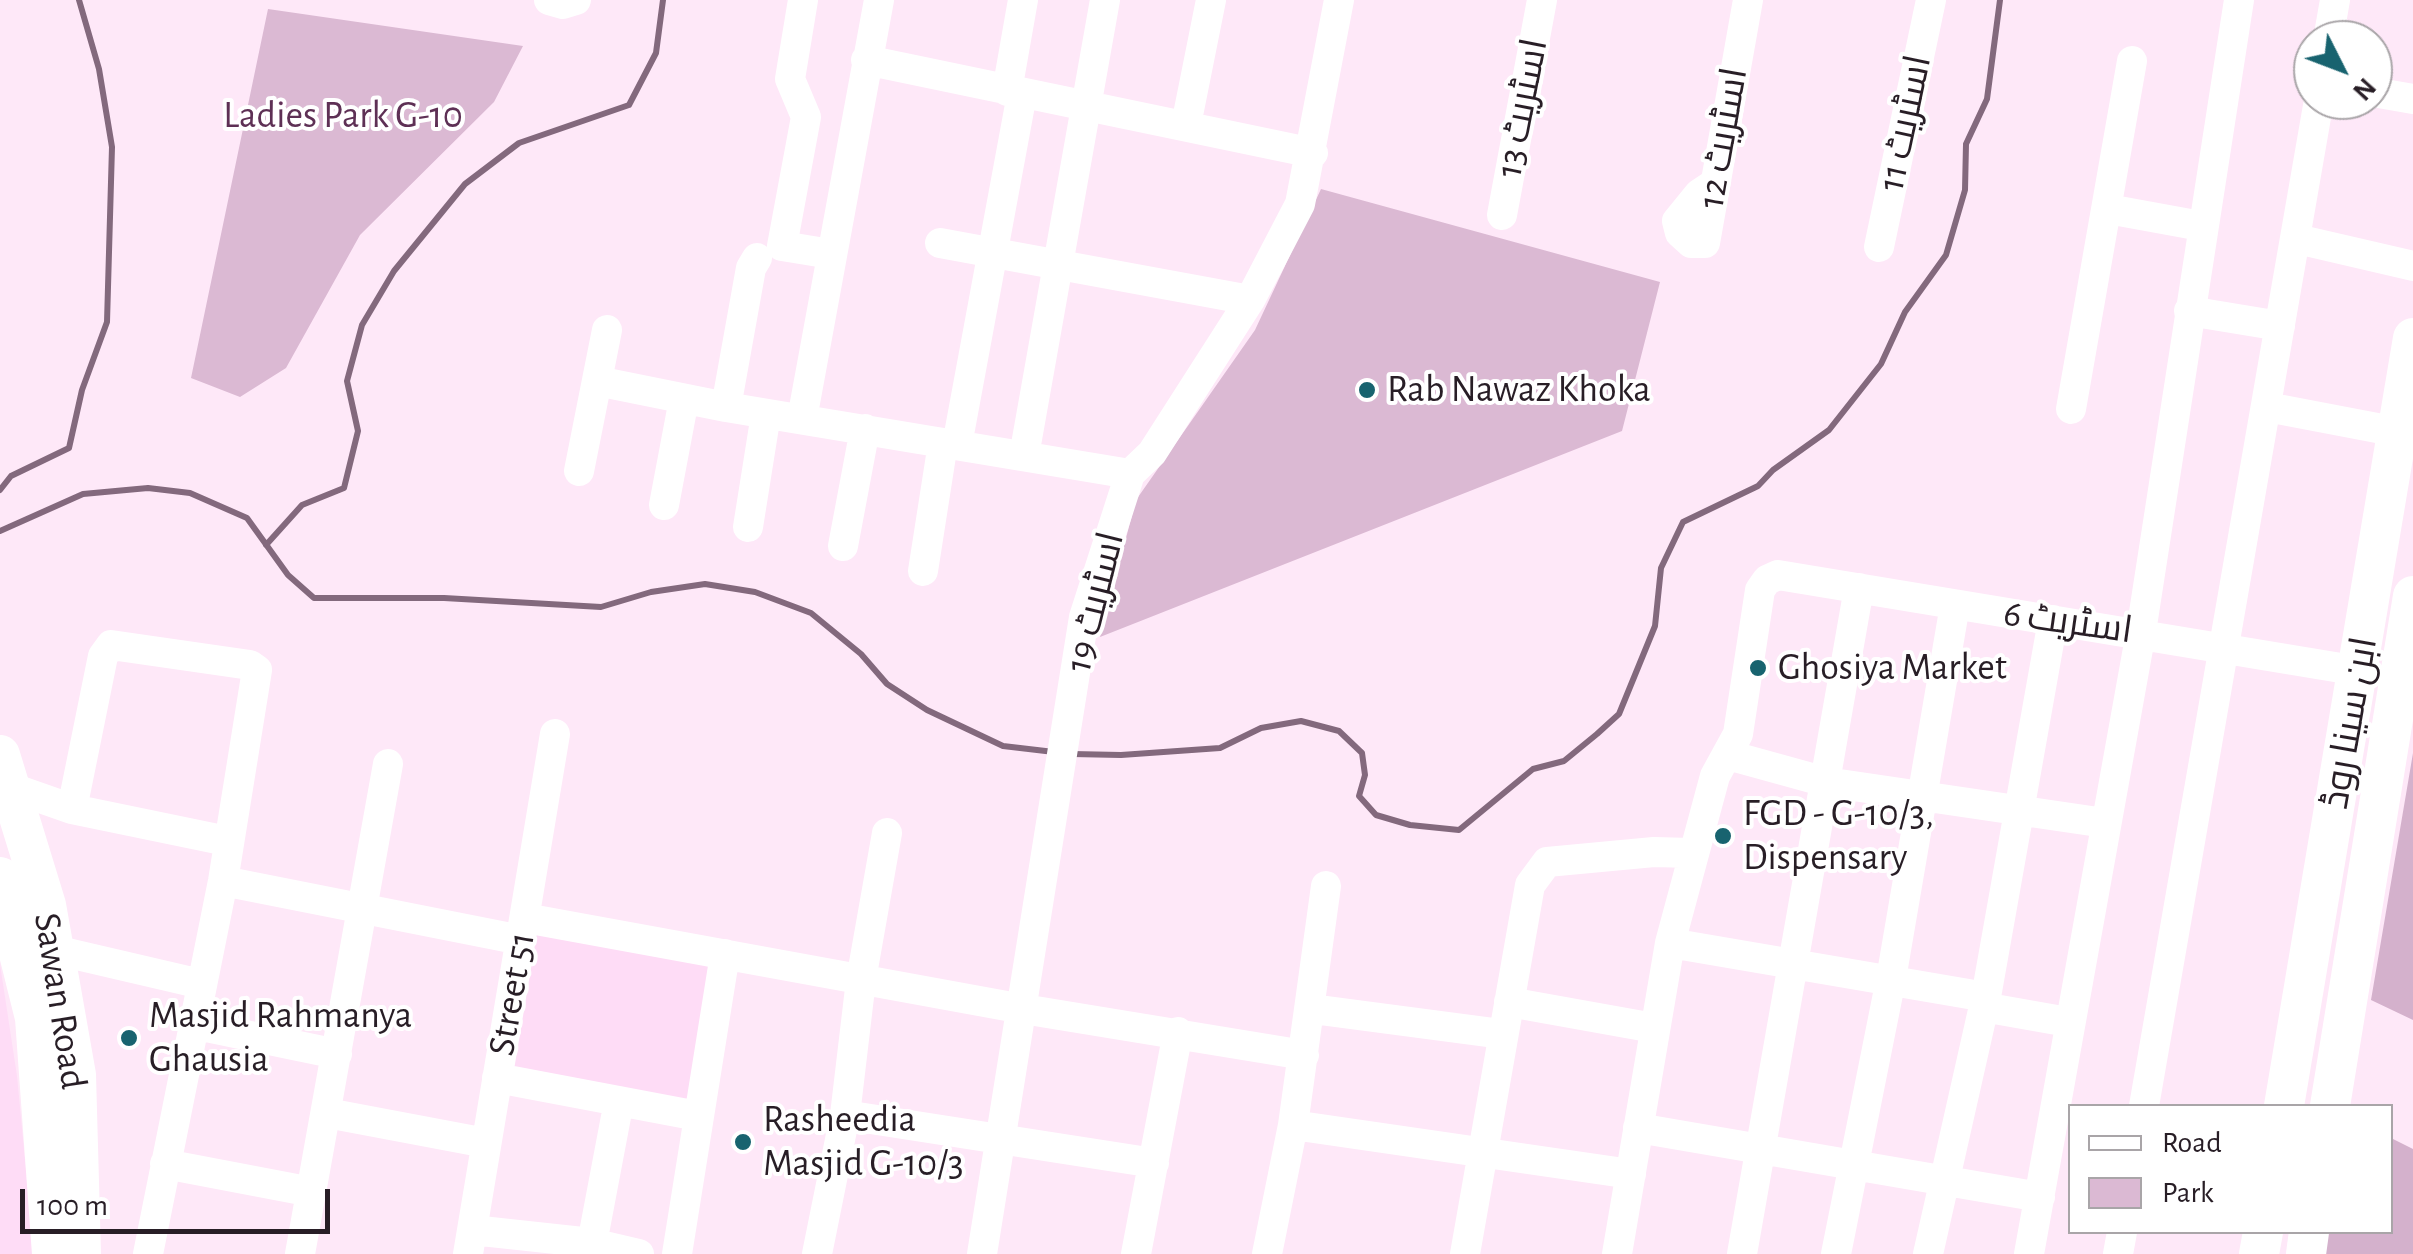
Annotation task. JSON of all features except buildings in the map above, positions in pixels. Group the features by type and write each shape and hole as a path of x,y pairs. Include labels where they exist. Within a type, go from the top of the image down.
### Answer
{"main road":[{"name":"ابن سینا روڈ","path":"2284,1104 2359,671 2402,476 2398,432 2413,338"},
{"name":"ابن سینا روڈ","path":"2330,1104 2413,596"},
{"name":"Sawan Road","path":"6,772 56,950 76,1075 81,1254"},
{"name":"Sawan Road","path":"0,877 34,1018 52,1254"}],"street":[{"path":"549,0 563,4 576,0"},
{"path":"803,0 790,79 806,116 782,246 831,254"},
{"path":"802,419 879,0"},
{"path":"923,571 991,253 1023,0"},
{"path":"1024,456 1104,0"},
{"path":"1186,125 1210,0"},
{"name":"اسٹریٹ 19","path":"982,1254 1084,617 1130,474 1152,453 1250,300 1300,204 1340,0"},
{"name":"اسٹریٹ 13","path":"1502,216 1542,0"},
{"name":"اسٹریٹ 12","path":"1714,184 1699,194 1677,222 1680,233 1690,243 1704,242 1748,0"},
{"name":"اسٹریٹ 11","path":"1879,246 1931,0"},
{"path":"2029,1254 2141,632 2239,0"},
{"path":"866,60 1313,153"},
{"path":"2071,409 2132,61"},
{"path":"806,116 855,122"},
{"path":"2144,1104 2316,120"},
{"path":"2108,209 2201,226"},
{"path":"2296,239 2413,266"},
{"path":"940,243 1250,300"},
{"path":"726,407 751,268 757,258"},
{"path":"2189,311 2280,326"},
{"path":"579,471 606,330"},
{"path":"597,381 766,414 1130,474"},
{"path":"664,505 684,399"},
{"path":"2267,408 2398,432"},
{"path":"748,527 766,414"},
{"path":"843,546 865,429"},
{"name":"اسٹریٹ 6","path":"1728,755 1738,734 1760,590 1778,575 2359,671"},
{"path":"1742,1254 1860,588"},
{"path":"1836,1254 1890,979 1955,605"},
{"path":"1928,1254 1984,1002 2053,620"},
{"path":"72,809 103,656 112,644 250,665 258,677 226,840 223,881 148,1254"},
{"name":"Street 51","path":"470,1242 555,734"},
{"path":"1617,1254 1670,943 1691,853 1715,776 1728,755 1826,782 2105,822"},
{"path":"300,1254 388,764"},
{"path":"6,772 72,809 226,840"},
{"path":"817,1254 845,1114 861,980 886,833"},
{"path":"1466,1254 1530,885 1547,862 1654,852 1691,853"},
{"path":"223,881 365,908 725,954 1304,1055"},
{"path":"1267,1254 1312,1009 1326,886"},
{"path":"1670,943 1890,979 2068,1022"},
{"path":"56,950 201,984"},
{"path":"677,1254 725,954"},
{"path":"1509,1002 1654,1028"},
{"path":"1312,1009 1502,1034"},
{"path":"192,1024 338,1054"},
{"path":"1136,1254 1178,1032"},
{"path":"497,1078 698,1116"},
{"path":"591,1249 618,1101"},
{"path":"326,1113 486,1144"},
{"path":"845,1114 1002,1143 1154,1163"},
{"path":"1293,1125 1631,1174"},
{"path":"1638,1128 2040,1196"},
{"path":"165,1164 312,1192"},
{"path":"470,1242 639,1254"}],"shaded area":[{"path":"2413,753 2413,1020 2371,1000"},
{"path":"535,926 715,958 690,1106 508,1074"},
{"path":"0,964 17,1076 34,1254 0,1254"},
{"path":"2393,1139 2413,1149 2413,1254 2324,1254 2328,1234 2393,1234"}],"green space":[{"name":"Ladies Park G-10","path":"268,9 523,46 494,102 360,235 286,368 240,397 191,378"},
{"path":"1321,189 1660,282 1622,431 1100,637 1136,500 1255,330"}],"waterway":[{"path":"0,490 11,476 69,448 82,390 107,322 112,147 99,69 79,0"},
{"path":"266,545 302,505 344,488 358,431 347,381 362,325 394,271 465,184 519,143 629,105 656,53 663,0"},
{"path":"1072,754 1220,748 1261,728 1301,721 1339,731 1362,753 1365,775 1359,796 1376,815 1410,825 1459,830 1533,769 1564,761 1619,714 1655,626 1661,568 1683,522 1758,486 1773,470 1829,430 1881,364 1905,312 1946,255 1965,190 1966,144 1987,99 2000,0"},
{"path":"0,531 83,494 148,488 190,493 247,518 288,575 314,598 444,598 601,607 651,592 705,584 755,592 811,613 861,654 887,684 927,710 1003,746 1054,752"}],"place":[{"name":"Rab Nawaz Khoka","path":"1367,390"},
{"name":"Ghosiya Market","path":"1758,668"},
{"name":"FGD - G-10/3, Dispensary","path":"1723,836"},
{"name":"Masjid Rahmanya Ghausia","path":"129,1038"},
{"name":"Rasheedia Masjid G-10/3","path":"743,1142"}]}
